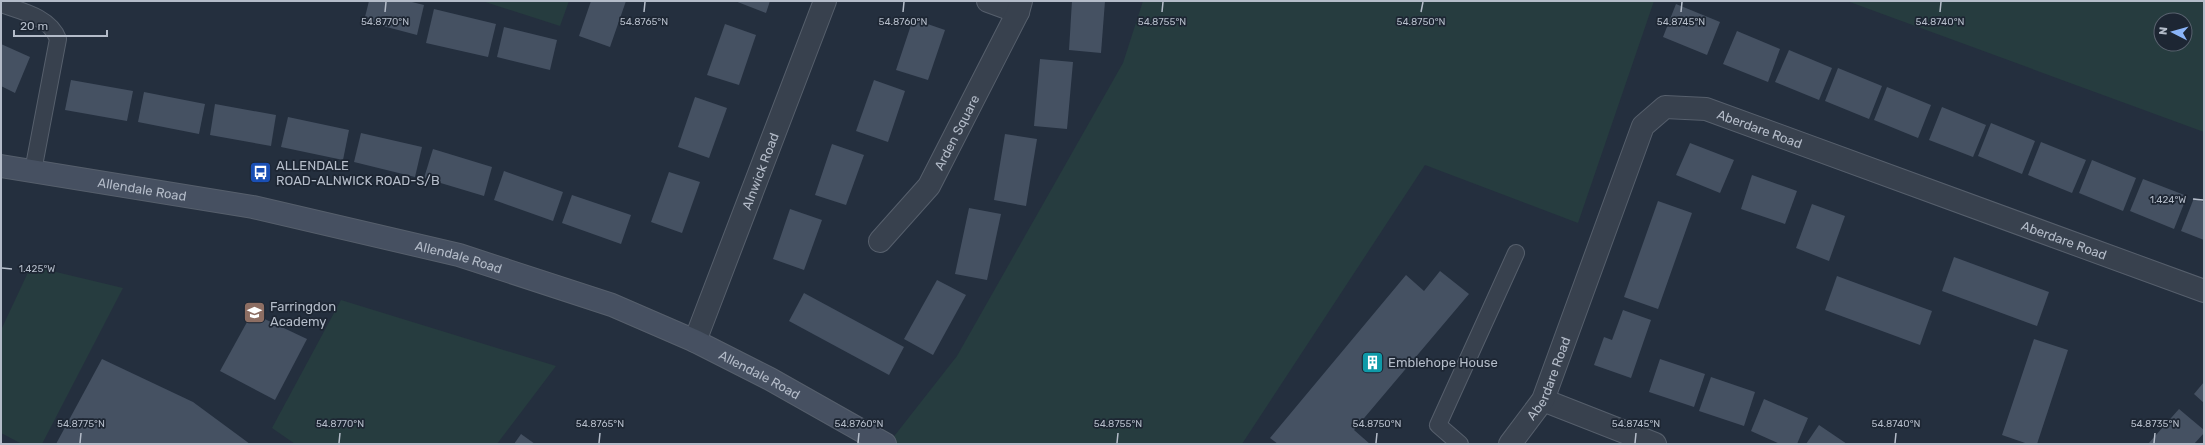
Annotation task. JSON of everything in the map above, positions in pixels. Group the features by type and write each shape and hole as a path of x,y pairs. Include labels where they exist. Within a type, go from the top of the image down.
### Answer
{"street":[{"name":"Alnwick Road","path":"695,341 825,1"},
{"name":"Arden Square","path":"880,241 929,186 1019,6 988,1"},
{"name":"Aberdare Road","path":"1510,444 1544,400 1643,126 1666,107 1706,109 2204,291"},
{"name":"Allendale Road","path":"1,166 253,207 459,255 612,305 695,341 770,379 885,444"},
{"path":"1544,400 1654,444"}],"lane":[{"path":"1,4 48,23 55,30 58,39 33,171"},
{"path":"1460,444 1438,425 1516,253"}],"green space":[{"path":"482,1 569,1 560,26"},
{"path":"1143,1 1654,1 1578,223 1425,165 1242,444 888,444 957,356 1123,63"},
{"path":"1847,1 2204,1 2204,132"},
{"path":"31,266 123,288 42,444 22,444 1,433 1,330"},
{"path":"341,300 556,366 497,444 295,444 272,428"}],"building":[{"path":"369,1 408,1 424,5 417,35 364,21"},
{"path":"591,1 626,1 610,47 579,36"},
{"path":"735,1 770,1 766,13"},
{"path":"1072,1 1105,1 1101,53 1069,50"},
{"path":"1676,4 1720,22 1707,55 1663,37"},
{"path":"434,9 496,24 488,57 426,43"},
{"path":"913,19 945,30 928,80 896,70"},
{"path":"725,24 756,35 739,85 707,75"},
{"path":"504,27 557,40 550,70 497,57"},
{"path":"1737,31 1780,49 1768,82 1723,64"},
{"path":"1,44 30,57 15,93 1,86"},
{"path":"1789,50 1832,68 1819,100 1775,82"},
{"path":"1040,59 1073,62 1067,129 1034,126"},
{"path":"1838,68 1882,86 1869,119 1825,101"},
{"path":"71,80 133,91 127,121 65,110"},
{"path":"874,80 905,91 888,142 856,131"},
{"path":"1887,87 1931,105 1918,138 1874,120"},
{"path":"144,92 205,104 199,134 138,122"},
{"path":"695,97 727,108 709,158 678,147"},
{"path":"215,104 276,115 271,146 210,135"},
{"path":"1942,107 1986,125 1973,157 1929,140"},
{"path":"288,117 349,130 343,160 281,147"},
{"path":"1991,123 2035,141 2022,174 1978,156"},
{"path":"361,133 422,147 415,177 354,162"},
{"path":"1005,134 1037,139 1026,206 994,200"},
{"path":"2041,142 2086,160 2072,193 2028,175"},
{"path":"1690,143 1734,160 1720,193 1676,175"},
{"path":"832,144 864,155 846,205 815,195"},
{"path":"433,149 492,167 484,196 424,178"},
{"path":"2092,160 2136,178 2123,211 2079,193"},
{"path":"504,171 563,192 553,221 494,200"},
{"path":"669,172 700,182 682,233 651,222"},
{"path":"1752,175 1797,191 1785,224 1741,209"},
{"path":"2143,179 2187,196 2174,229 2130,211"},
{"path":"572,195 631,215 621,244 562,223"},
{"path":"2194,198 2204,202 2204,240 2181,231"},
{"path":"1658,201 1692,213 1658,309 1624,297"},
{"path":"1812,204 1845,216 1829,261 1796,248"},
{"path":"969,208 1001,214 987,280 955,274"},
{"path":"790,209 822,220 804,270 773,259"},
{"path":"1954,257 2049,292 2037,326 1942,291"},
{"name":"Emblehope House","path":"1440,271 1469,294 1354,430 1370,444 1278,444 1270,438 1406,275 1424,291"},
{"path":"1837,276 1932,311 1920,345 1825,310"},
{"path":"937,280 966,295 933,355 904,339"},
{"path":"804,293 904,347 889,375 789,321"},
{"path":"1623,310 1651,320 1631,378 1594,365 1604,337 1612,340"},
{"path":"252,313 307,339 275,400 220,371"},
{"path":"2034,339 2068,350 2037,444 2028,444 2002,435"},
{"path":"102,359 193,402 250,444 56,444"},
{"path":"1660,359 1705,374 1694,407 1649,392"},
{"path":"1711,377 1755,392 1744,426 1699,411"},
{"path":"2204,382 2204,403 2194,394"},
{"path":"1764,399 1808,418 1797,444 1780,444 1751,431"},
{"path":"2179,409 2204,430 2204,433 2194,444 2148,444"},
{"path":"1819,425 1847,444 1806,444"},
{"path":"521,434 535,444 514,444"}],"place":[{"name":"ALLENDALE ROAD-ALNWICK ROAD-S/B","path":"261,172"},
{"name":"Farringdon Academy","path":"254,313"},
{"name":"Emblehope House","path":"1372,362"}]}
